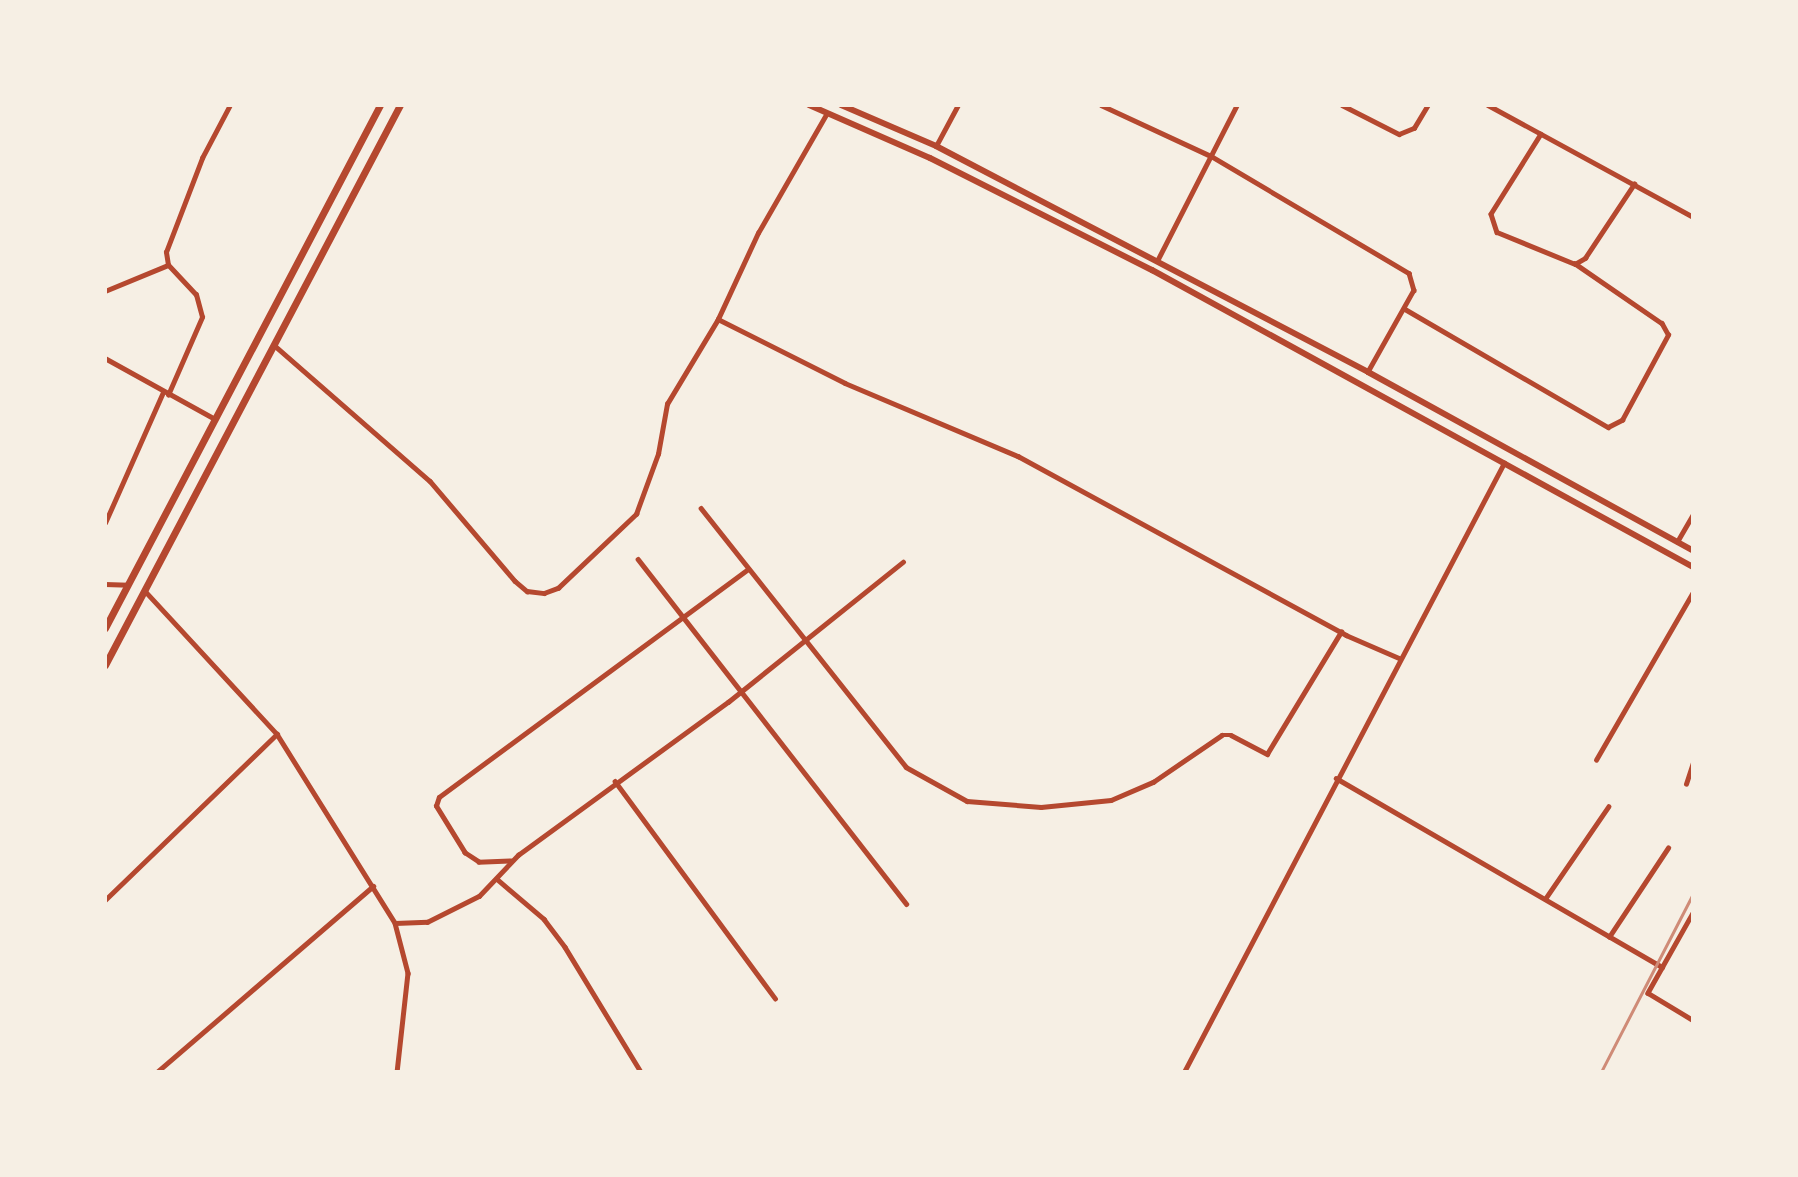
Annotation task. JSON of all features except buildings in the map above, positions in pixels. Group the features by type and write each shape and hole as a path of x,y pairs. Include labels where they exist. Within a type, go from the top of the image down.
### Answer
{"main road":[{"path":"105,628 380,105"},
{"path":"105,665 146,592 400,105"},
{"path":"809,105 1152,270 1693,567"},
{"path":"841,105 936,146 1368,372 1693,551"},
{"path":"320,219 336,226"}],"street":[{"path":"105,523 202,317 191,287 168,265 166,252 176,223 230,105"},
{"path":"936,146 958,105"},
{"path":"1103,105 1211,156 1409,273 1415,284 1405,309 1368,372"},
{"path":"1157,262 1237,105"},
{"path":"1342,105 1399,134 1414,128 1428,105"},
{"path":"1489,105 1693,217"},
{"path":"274,345 430,481 514,582 527,591 544,593 580,570 636,514 658,454 667,404 718,319 758,233 828,112"},
{"path":"1405,309 1608,427 1622,420 1668,335 1662,324 1575,264 1497,232 1490,220 1541,134"},
{"path":"1575,264 1585,258 1634,184"},
{"path":"105,291 168,265"},
{"path":"718,319 845,383 1018,456 1341,632 1399,658"},
{"path":"105,358 165,394 215,419"},
{"path":"1184,1072 1399,658 1504,463"},
{"path":"701,508 906,767 922,780 967,801 1041,807 1076,806 1130,794 1222,735 1231,735 1267,754 1341,632"},
{"path":"1677,543 1693,514"},
{"path":"638,559 907,904"},
{"path":"395,923 427,922 453,911 497,879 511,861 615,781 742,690 904,562"},
{"path":"511,861 479,862 465,853 436,807 439,797 748,569"},
{"path":"105,584 128,585"},
{"path":"146,592 277,734 395,923 408,973 397,1072"},
{"path":"1596,760 1693,592"},
{"path":"105,900 277,734"},
{"path":"1686,784 1693,763"},
{"path":"1336,778 1662,967"},
{"path":"615,781 775,998"},
{"path":"1545,899 1608,807"},
{"path":"1609,937 1668,848"},
{"path":"497,879 522,898 558,937 588,978 641,1072"},
{"path":"157,1072 373,886"},
{"path":"1693,913 1648,996 1693,1020"}],"railway":[{"path":"1601,1072 1693,894"}]}
